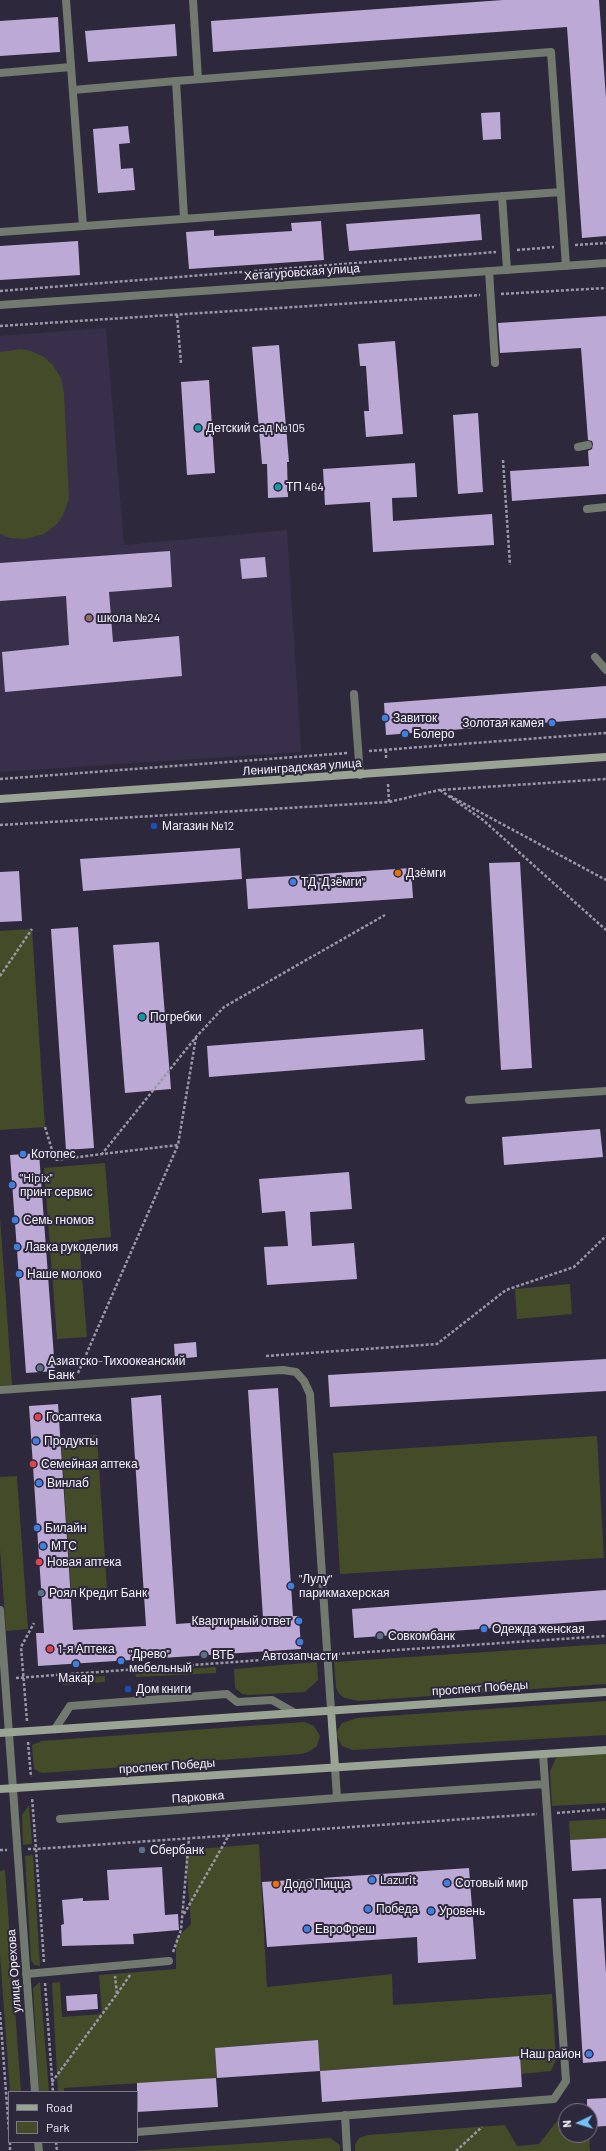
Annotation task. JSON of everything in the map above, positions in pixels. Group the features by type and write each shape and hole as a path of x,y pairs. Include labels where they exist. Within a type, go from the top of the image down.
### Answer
{"main road":[{"name":"Ленинградская улица","path":"0,799 606,757"},
{"name":"проспект Победы","path":"0,1733 606,1692"},
{"path":"331,1710 334,1767"},
{"name":"проспект Победы","path":"0,1789 606,1750"}],"street":[{"path":"66,0 83,226"},
{"path":"193,0 198,79"},
{"path":"73,90 551,52 566,266"},
{"path":"0,73 71,67"},
{"path":"176,81 184,218"},
{"path":"0,232 561,192"},
{"path":"502,196 507,270"},
{"name":"Хетагуровская улица","path":"0,305 606,263"},
{"path":"489,271 495,363"},
{"path":"578,446 588,446"},
{"path":"587,509 606,508"},
{"path":"595,657 606,670"},
{"path":"354,694 360,775"},
{"path":"470,1100 606,1091"},
{"path":"0,1390 283,1370 296,1372 304,1381 310,1394 331,1710"},
{"name":"улица Орехова","path":"0,1610 35,2091"},
{"path":"55,1729 70,1706 227,1694 237,1702 272,1700 295,1713"},
{"path":"138,2132 554,2099 566,2081 543,1754"},
{"path":"334,1767 337,1798"},
{"name":"Парковка","path":"60,1819 546,1784"},
{"path":"26,1974 169,1961"},
{"path":"345,2115 347,2151"}],"path":[{"path":"0,291 606,243"},
{"path":"0,326 606,288"},
{"path":"177,315 181,363"},
{"path":"503,460 510,565"},
{"path":"0,779 606,733"},
{"path":"386,750 386,759"},
{"path":"0,825 389,802 439,790 606,779"},
{"path":"388,784 389,802"},
{"path":"439,790 606,880"},
{"path":"439,790 483,820 606,930"},
{"path":"102,1154 196,1036 224,1007 385,915"},
{"path":"0,976 32,928"},
{"path":"73,1385 178,1145 196,1036"},
{"path":"45,1127 55,1160 178,1145"},
{"path":"266,1356 437,1344 506,1290 574,1267 606,1236"},
{"path":"34,1623 22,1647 53,2091"},
{"path":"0,1850 36,1849 606,1809"},
{"path":"182,1916 229,1835"},
{"path":"169,1961 181,1930 189,1838"},
{"path":"52,2082 138,1964"},
{"path":"114,1966 117,1994"},
{"path":"0,2012 8,2119"},
{"path":"456,2151 482,2127"}],"shaded area":[{"path":"106,328 124,545 287,530 301,752 0,772 0,336"}],"green space":[{"path":"21,349 31,351 44,357 52,364 61,378 64,393 69,499 63,515 57,524 44,534 25,539 10,538 0,534 0,352"},
{"path":"32,929 45,1127 0,1130 0,931"},
{"path":"105,1163 111,1237 79,1240 87,1337 57,1339 44,1168"},
{"path":"0,1217 12,1385 0,1386"},
{"path":"570,1284 572,1314 517,1319 515,1289"},
{"path":"97,1435 107,1590 71,1592 61,1438"},
{"path":"597,1436 604,1558 340,1574 333,1453"},
{"path":"17,1476 28,1629 6,1631 0,1549 0,1477"},
{"path":"606,1644 606,1684 359,1701 345,1698 340,1695 336,1688 334,1662"},
{"path":"317,1662 318,1680 305,1692 249,1695 242,1694 235,1688 234,1669"},
{"path":"216,1667 216,1673 136,1677 135,1672"},
{"path":"105,1676 105,1682 63,1685 62,1679"},
{"path":"606,1701 606,1735 353,1750 342,1746 337,1737 337,1731 342,1723 357,1718"},
{"path":"304,1722 314,1726 320,1736 317,1746 308,1752 301,1754 42,1773 34,1769 32,1745 42,1741"},
{"path":"606,1753 606,1803 552,1806 550,1771 556,1758 559,1756"},
{"path":"29,1805 32,1844 23,1845 22,1815"},
{"path":"606,1819 606,1838 570,1840 569,1821"},
{"path":"259,1844 267,1987 392,1974 393,2005 552,1994 556,2060 551,2071 521,2074 519,2056 320,2071 317,2040 215,2048 217,2078 64,2088 64,2091 58,2091 52,1983 60,1982 62,2017 102,2014 99,1975 176,1969 176,1939 191,1924 185,1850"},
{"path":"33,1855 40,1966 34,1965 31,1960 25,1856"},
{"path":"5,1870 21,2091 10,2091 0,1955 0,1871"},
{"path":"40,1982 49,2091 39,2091 33,1988"},
{"path":"557,2121 558,2143 590,2143 590,2151 355,2151 355,2145 359,2138 368,2135 505,2125 517,2146 539,2144"},
{"path":"330,2138 340,2145 340,2151 133,2151"}],"building":[{"path":"503,0 599,0 606,98 606,236 582,238 567,27 213,52 211,21"},
{"path":"58,17 60,52 0,56 0,21"},
{"path":"175,24 177,56 88,62 85,31"},
{"path":"500,112 501,139 483,140 481,113"},
{"path":"128,126 130,143 119,144 121,169 133,168 135,190 98,193 93,129"},
{"path":"480,214 482,240 349,251 346,224"},
{"path":"321,221 324,260 189,269 186,232 214,230 214,236 292,231 291,223"},
{"path":"78,241 80,275 0,280 0,246"},
{"path":"606,316 606,494 512,501 510,471 589,466 588,451 592,449 593,444 592,441 588,440 581,348 500,353 498,323"},
{"path":"395,341 403,434 366,437 364,411 369,411 366,366 360,366 358,344"},
{"path":"279,345 289,462 287,462 288,497 268,498 267,464 262,464 252,347"},
{"name":"Детский сад №105","path":"209,380 215,473 187,475 181,382"},
{"path":"478,413 483,492 458,494 453,415"},
{"path":"415,463 417,497 392,498 393,521 492,514 494,545 373,552 370,502 325,505 323,469"},
{"name":"школа №24","path":"170,551 172,587 109,592 113,642 179,636 182,676 5,692 2,652 69,645 66,596 0,601 0,563"},
{"path":"265,557 267,577 242,579 240,559"},
{"path":"606,686 606,718 386,735 384,703"},
{"path":"240,848 242,879 83,891 80,859"},
{"path":"520,862 532,1068 501,1070 489,863"},
{"path":"411,868 413,898 248,909 246,879"},
{"path":"19,871 22,921 0,922 0,872"},
{"path":"78,927 94,1148 66,1150 51,929"},
{"name":"Погребки","path":"159,942 171,1089 125,1093 113,945"},
{"path":"423,1029 425,1060 209,1077 207,1046"},
{"path":"600,1129 603,1157 504,1165 502,1137"},
{"path":"39,1153 55,1371 26,1373 10,1155"},
{"path":"349,1172 352,1209 310,1212 312,1246 354,1243 357,1279 267,1285 264,1247 288,1246 285,1211 262,1213 259,1179"},
{"path":"196,1342 197,1357 175,1359 174,1344"},
{"path":"606,1359 606,1391 330,1407 328,1375"},
{"path":"278,1388 293,1616 299,1616 301,1649 38,1666 36,1633 44,1633 29,1406 58,1404 73,1630 146,1626 131,1398 161,1395 176,1624 263,1618 248,1390"},
{"path":"606,1590 606,1620 354,1638 352,1609"},
{"path":"606,1838 606,1869 572,1871 570,1840"},
{"path":"162,1867 165,1915 178,1914 179,1930 133,1934 134,1944 62,1946 61,1925 64,1924 62,1900 83,1898 83,1901 109,1900 107,1870"},
{"name":"Победа","path":"469,1868 476,1959 418,1963 417,1937 267,1947 262,1882"},
{"path":"601,1898 606,1973 606,2061 583,2063 573,1899"},
{"path":"97,1994 98,2009 67,2011 66,1996"},
{"path":"318,2040 320,2071 217,2078 215,2048"},
{"path":"520,2056 522,2087 322,2102 320,2071"},
{"path":"216,2078 218,2107 138,2112 137,2083"},
{"path":"606,2098 606,2126 598,2126 598,2103 587,2103 587,2099"}],"place":[{"name":"Детский сад №105","path":"198,428"},
{"name":"ТП 464","path":"278,487"},
{"name":"школа №24","path":"89,618"},
{"name":"Завиток","path":"385,718"},
{"name":"Золотая камея","path":"552,723"},
{"name":"Болеро","path":"405,734"},
{"name":"Магазин №12","path":"154,826"},
{"name":"Дзёмги","path":"398,873"},
{"name":"ТД \"Дзёмги\"","path":"293,882"},
{"name":"Погребки","path":"142,1017"},
{"name":"Котопес","path":"23,1154"},
{"name":"\"Hipix\" принт сервис","path":"12,1185"},
{"name":"Семь гномов","path":"15,1220"},
{"name":"Лавка рукоделия","path":"17,1247"},
{"name":"Наше молоко","path":"19,1274"},
{"name":"Азиатско-Тихоокеанский Банк","path":"40,1368"},
{"name":"Госаптека","path":"38,1417"},
{"name":"Продукты","path":"36,1441"},
{"name":"Семейная аптека","path":"33,1464"},
{"name":"Винлаб","path":"39,1483"},
{"name":"Билайн","path":"37,1528"},
{"name":"МТС","path":"43,1546"},
{"name":"Новая аптека","path":"39,1562"},
{"name":"\"Лулу\" парикмахерская","path":"291,1586"},
{"name":"Роял Кредит Банк","path":"41,1593"},
{"name":"Квартирный ответ","path":"299,1621"},
{"name":"Одежда женская","path":"484,1629"},
{"name":"Совкомбанк","path":"380,1636"},
{"name":"Автозапчасти","path":"300,1642"},
{"name":"1-я Аптека","path":"50,1649"},
{"name":"ВТБ","path":"204,1655"},
{"name":"\"Древо\" мебельный","path":"121,1661"},
{"name":"Макар","path":"76,1664"},
{"name":"Дом книги","path":"128,1689"},
{"name":"Сбербанк","path":"142,1850"},
{"name":"Lazurit","path":"372,1880"},
{"name":"Сотовый мир","path":"447,1883"},
{"name":"Додо Пицца","path":"276,1884"},
{"name":"Победа","path":"368,1909"},
{"name":"Уровень","path":"431,1911"},
{"name":"ЕвроФреш","path":"307,1929"},
{"name":"Наш район","path":"589,2054"}]}
